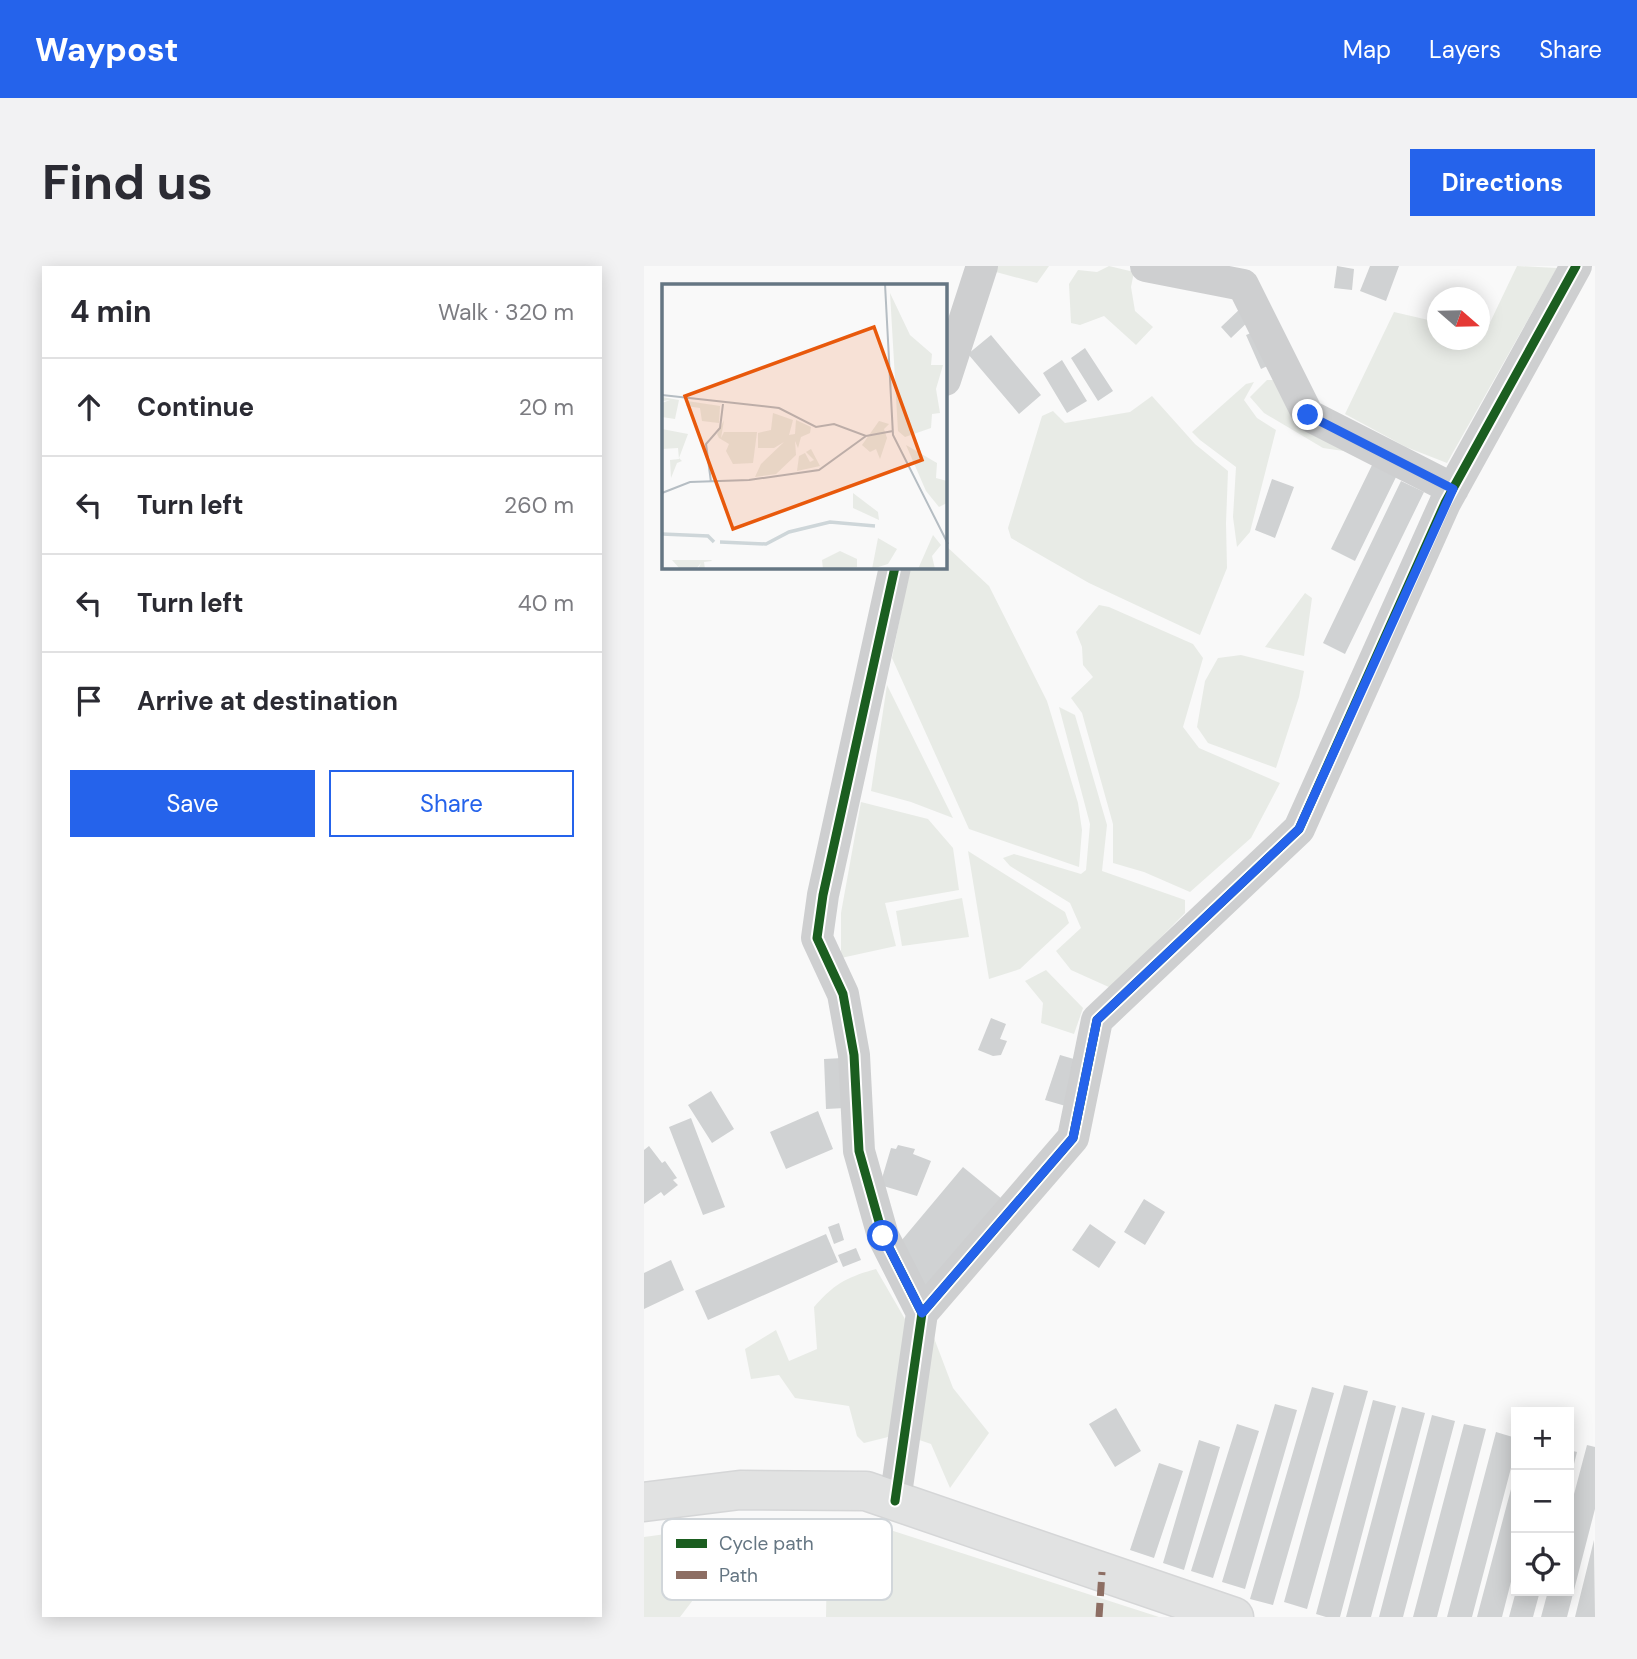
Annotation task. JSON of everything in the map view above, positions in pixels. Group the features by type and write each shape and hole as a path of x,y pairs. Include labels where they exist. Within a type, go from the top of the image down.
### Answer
{"street":[{"path":"947,374 982,266"},
{"path":"1146,266 1243,285 1308,415 1453,489"},
{"path":"895,1501 922,1313 1073,1138 1097,1020 1299,829 1453,489 1576,266"},
{"path":"895,569 823,895 817,938 842,994 855,1055 859,1151 883,1236 922,1313"},
{"path":"644,1502 740,1490 866,1491 1234,1617"}],"shaded area":[{"path":"998,266 1049,266 1037,283 996,272"},
{"path":"1109,266 1134,272 1131,287 1135,311 1153,327 1136,345 1104,316 1080,325 1071,323 1069,284 1078,270 1097,272"},
{"path":"1517,266 1557,268 1447,463 1406,447 1345,414 1394,312 1427,320 1427,350 1490,350 1490,323"},
{"path":"1267,380 1277,380 1350,452 1323,448 1264,413 1250,397"},
{"path":"1254,382 1244,400 1257,418 1276,430 1250,532 1237,547 1233,517 1236,467 1192,432 1246,384"},
{"path":"1152,396 1195,444 1228,471 1227,568 1200,635 1089,583 1011,538 1008,528 1042,416 1053,411 1065,423 1130,412"},
{"path":"947,547 989,586 1047,701 1078,803 1082,830 1079,867 969,829 892,658 910,569 947,569"},
{"path":"1305,593 1312,598 1304,656 1265,647"},
{"path":"1099,605 1193,644 1203,658 1183,727 1199,748 1280,783 1251,838 1190,892 1144,872 1113,863 1113,824 1082,713 1071,698 1093,677 1083,665 1082,647 1076,632"},
{"path":"1241,655 1304,671 1299,697 1276,768 1208,743 1197,727 1205,681 1218,658"},
{"path":"887,685 953,818 871,791"},
{"path":"1059,707 1075,715 1107,825 1102,871 1185,900 1185,913 1111,988 1071,970 1056,951 1081,928 1070,903 1010,866 1003,858 1014,854 1081,874 1086,870 1090,824"},
{"path":"861,802 928,819 953,848 959,890 885,903 896,946 841,958 841,913"},
{"path":"968,851 1065,912 1069,923 1020,969 989,979"},
{"path":"962,898 969,937 902,946 896,911"},
{"path":"1046,970 1083,1008 1074,1034 1041,1023 1043,1003 1025,981"},
{"path":"876,1269 909,1326 934,1338 953,1388 989,1433 950,1488 931,1444 893,1431 888,1437 864,1443 857,1436 849,1406 795,1398 779,1375 751,1379 745,1349 776,1330 789,1361 817,1349 814,1307 842,1282"},
{"path":"892,1531 1159,1617 826,1617 826,1600 892,1600"},
{"path":"662,1535 662,1600 693,1600 680,1617 644,1617 644,1537"}],"building":[{"path":"1337,266 1354,269 1352,290 1334,288"},
{"path":"1370,266 1399,266 1386,301 1360,291"},
{"path":"1242,307 1252,318 1231,338 1221,327"},
{"path":"1261,329 1276,362 1261,369 1246,335"},
{"path":"991,335 1041,395 1019,414 968,354"},
{"path":"1085,348 1113,391 1098,401 1071,358"},
{"path":"1062,360 1087,401 1067,413 1043,373"},
{"path":"1374,461 1398,473 1355,561 1331,549"},
{"path":"1272,479 1294,487 1275,538 1255,530"},
{"path":"1401,481 1424,492 1345,654 1323,643"},
{"path":"991,1018 1006,1024 1000,1039 1007,1041 1001,1055 993,1056 978,1050"},
{"path":"1060,1055 1084,1062 1069,1107 1045,1100"},
{"path":"843,1058 845,1108 826,1109 824,1059"},
{"path":"711,1091 734,1129 712,1143 688,1105"},
{"path":"818,1111 833,1149 786,1169 770,1132"},
{"path":"691,1118 725,1207 703,1215 669,1127"},
{"path":"898,1145 915,1149 913,1154 931,1161 917,1196 880,1185 891,1148 896,1149"},
{"path":"649,1146 662,1163 665,1161 677,1178 673,1180 678,1185 664,1196 661,1192 644,1204 644,1150"},
{"path":"963,1167 1002,1199 924,1293 901,1241"},
{"path":"1144,1199 1165,1212 1145,1245 1124,1232"},
{"path":"839,1223 844,1240 834,1244 828,1227"},
{"path":"1090,1224 1116,1242 1099,1268 1072,1250"},
{"path":"826,1234 838,1262 708,1320 695,1291"},
{"path":"856,1248 861,1260 843,1267 838,1255"},
{"path":"671,1260 684,1290 644,1309 644,1273"},
{"path":"1344,1385 1368,1391 1307,1609 1284,1602"},
{"path":"1312,1387 1334,1393 1273,1605 1250,1599"},
{"path":"1373,1400 1396,1406 1340,1617 1326,1617 1316,1614"},
{"path":"1275,1404 1297,1410 1245,1589 1222,1582"},
{"path":"1402,1407 1425,1413 1371,1617 1346,1617"},
{"path":"1116,1408 1141,1451 1115,1467 1089,1424"},
{"path":"1432,1415 1455,1421 1403,1617 1379,1617"},
{"path":"1237,1424 1259,1431 1213,1578 1191,1571"},
{"path":"1464,1424 1486,1429 1437,1617 1413,1617"},
{"path":"1496,1432 1511,1436 1511,1468 1472,1617 1447,1617"},
{"path":"1199,1440 1220,1447 1184,1570 1163,1563"},
{"path":"1587,1445 1595,1447 1595,1509 1574,1590 1574,1533 1574,1494"},
{"path":"1159,1463 1183,1471 1154,1558 1130,1550"},
{"path":"1511,1489 1511,1582 1502,1617 1477,1617"},
{"path":"1594,1540 1595,1617 1575,1617"},
{"path":"1515,1596 1539,1596 1533,1617 1509,1617"},
{"path":"1547,1596 1572,1596 1567,1617 1541,1617"}],"marked path":[{"path":"1099,1617 1102,1572"}],"cycle path":[{"path":"895,1501 922,1313 1073,1138 1097,1020 1299,829 1445,503 1576,266"},
{"path":"895,569 823,895 817,938 843,994 854,1055 859,1151 883,1236 922,1313"}],"route":[{"path":"883,1236 922,1313 1073,1138 1097,1020 1299,829 1453,489 1308,415"}]}
